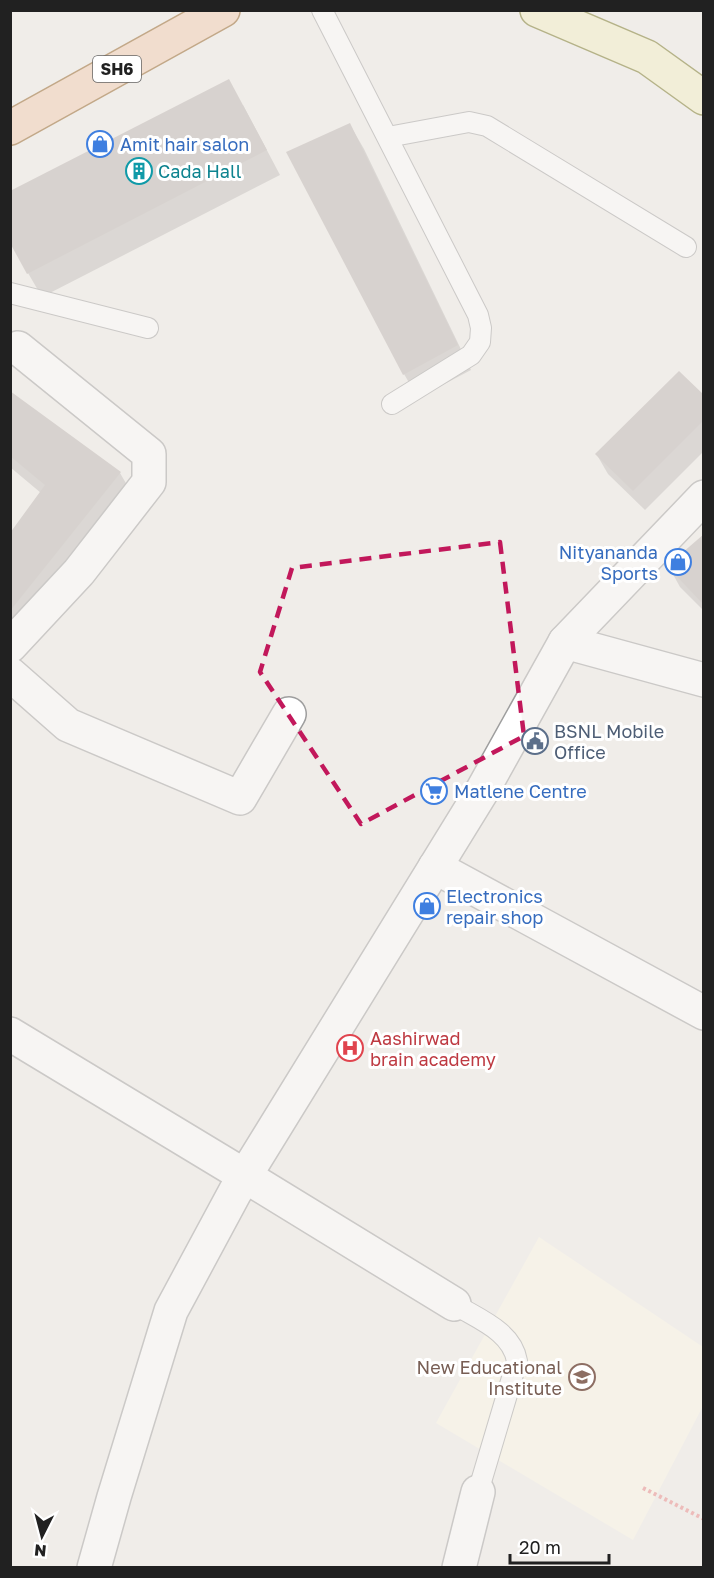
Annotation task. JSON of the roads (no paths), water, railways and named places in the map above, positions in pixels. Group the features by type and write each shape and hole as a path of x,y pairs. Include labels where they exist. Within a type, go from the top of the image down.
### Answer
{"main road":[{"name":"SH6","path":"10,128 224,10"}],"street":[{"path":"537,10 647,57 704,98"},
{"path":"10,646 79,572 149,482 149,454 13,343"},
{"path":"94,1568 171,1311 235,1192 482,791 565,642 704,497"},
{"path":"565,642 704,680"},
{"path":"10,674 68,725 240,798 289,714"},
{"path":"435,867 704,1013"},
{"path":"10,1034 454,1304"},
{"path":"459,1568 478,1492"}],"lane":[{"path":"322,10 478,315 481,328 480,342 471,355 392,404"},
{"path":"388,137 469,122 487,126 686,247"},
{"path":"10,293 148,328"},
{"path":"454,1304 496,1329 508,1340 515,1351 517,1361 478,1492"}],"place":[{"name":"Amit hair salon","path":"100,144"},
{"name":"Cada Hall","path":"139,171"},
{"name":"Nityananda Sports","path":"678,562"},
{"name":"BSNL Mobile Office","path":"535,741"},
{"name":"Matlene Centre","path":"434,791"},
{"name":"Electronics repair shop","path":"427,906"},
{"name":"Aashirwad brain academy","path":"350,1048"},
{"name":"New Educational Institute","path":"582,1377"}]}
